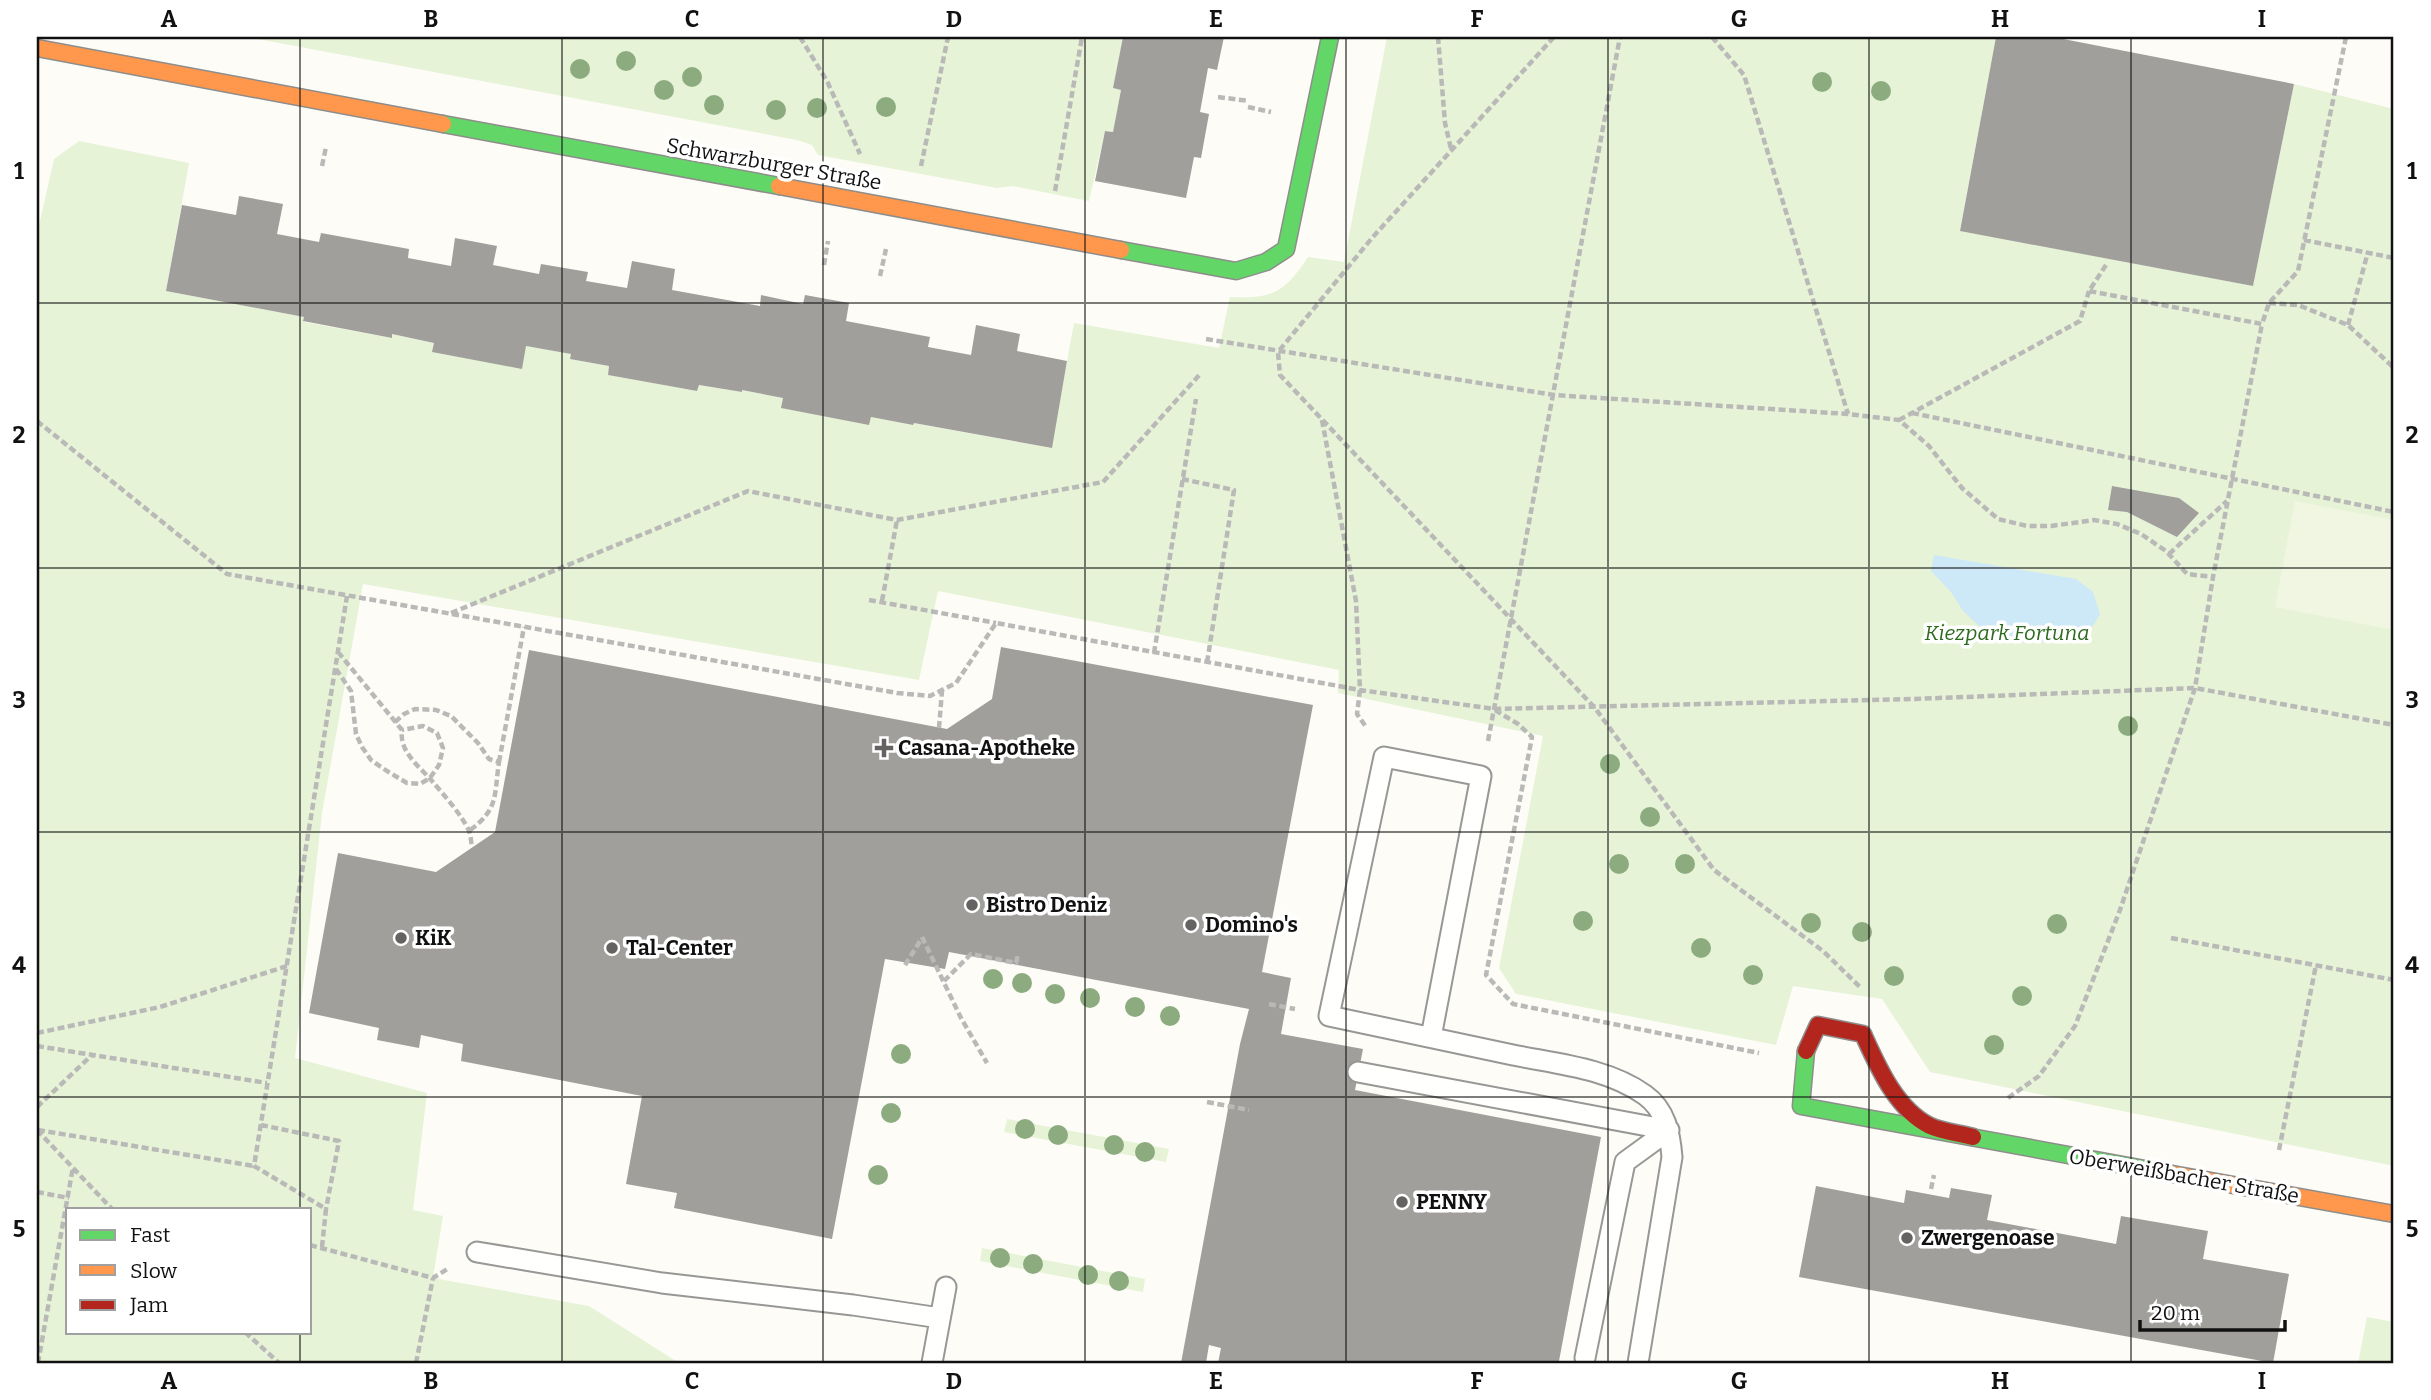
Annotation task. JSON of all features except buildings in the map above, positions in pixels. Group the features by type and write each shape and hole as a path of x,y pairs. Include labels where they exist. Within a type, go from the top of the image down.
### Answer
{"street":[{"name":"Schwarzburger Straße","path":"37,48 1236,271 1266,262 1286,249 1330,37"},
{"name":"Oberweißbacher Straße","path":"1973,1137 1929,1125 1907,1107 1884,1076 1863,1034 1818,1025 1805,1052 1801,1106 2394,1214"}],"lane":[{"path":"1431,1037 1481,776 1384,757 1329,1016 1611,1076 1645,1095 1656,1105 1669,1130 1672,1157 1639,1363"},
{"path":"1358,1072 1669,1130"},
{"path":"1585,1358 1625,1163 1669,1130"},
{"path":"477,1252 662,1283 940,1318"},
{"path":"932,1363 946,1287"}],"path":[{"path":"800,37 827,81 866,166 858,201"},
{"path":"911,212 948,37"},
{"path":"1046,237 1083,37"},
{"path":"1438,37 1451,150"},
{"path":"1554,37 1372,238 1278,352 1280,375 1595,708 1714,870 1824,951 1870,996"},
{"path":"1481,776 1620,37"},
{"path":"1712,37 1744,75 1848,414"},
{"path":"2047,1065 2075,1026 2120,910 2194,688 2262,324 2269,303 2298,271 2346,37"},
{"path":"1218,97 1249,102"},
{"path":"2304,240 2394,258"},
{"path":"2348,326 2368,253"},
{"path":"1899,421 2080,321 2089,291 2106,265"},
{"path":"2089,291 2262,324"},
{"path":"2269,303 2298,305 2348,326 2394,368"},
{"path":"1206,339 1554,395 1848,414 1899,421 1929,446 1962,488 1998,519 2027,526 2051,526 2094,520 2117,524 2141,534 2169,554 2187,574 2213,577"},
{"path":"450,613 748,491 897,520 1103,482 1200,373"},
{"path":"1154,653 1196,398"},
{"path":"1912,413 2394,512"},
{"path":"1322,419 1356,601 1360,690"},
{"path":"37,421 227,574 897,693 930,696 956,684 996,623"},
{"path":"1182,479 1234,490 1208,663"},
{"path":"2169,554 2227,501"},
{"path":"883,601 897,520"},
{"path":"254,1166 347,596"},
{"path":"869,600 1360,690 1494,709 1913,699 2194,688 2394,725"},
{"path":"469,831 486,819 492,809 524,627"},
{"path":"338,652 402,730 401,740 407,751 469,831 472,848"},
{"path":"335,668 351,691 356,734 371,760 407,783 420,784 430,778 439,765 443,748 437,733 423,726 402,730"},
{"path":"939,728 942,690"},
{"path":"395,722 404,713 415,709 436,710 450,716 478,743 489,759 499,762"},
{"path":"1494,709 1518,724 1532,737 1486,975 1513,1004 1759,1053"},
{"path":"905,965 922,937 961,1018 987,1063"},
{"path":"2171,938 2394,980"},
{"path":"944,981 971,954 1016,963 1017,956"},
{"path":"2273,1192 2281,1138 2316,965"},
{"path":"37,1033 160,1007 287,966"},
{"path":"37,1046 267,1083"},
{"path":"37,1107 92,1055"},
{"path":"1206,1102 1249,1110"},
{"path":"261,1125 339,1140 322,1247"},
{"path":"37,1129 254,1166 326,1209"},
{"path":"37,1129 111,1208"},
{"path":"67,1208 72,1167"},
{"path":"37,1192 69,1198"},
{"path":"38,1363 66,1214"},
{"path":"312,1245 433,1278 477,1252"},
{"path":"416,1363 433,1278"},
{"path":"247,1334 279,1363"}],"green space":[{"path":"248,37 1123,37 1114,88 1121,90 1113,132 1105,131 1089,201 1012,186 997,188 818,155 812,145 797,140"},
{"name":"Kiezpark Fortuna","path":"1387,37 1996,37 1960,230 2253,286 2294,84 2394,109 2394,1166 1930,1072 1882,999 1793,986 1776,1045 1516,994 1499,968 1543,736 1338,693 1339,670 938,591 919,680 363,584 322,813 295,1058 427,1093 413,1210 443,1216 433,1278 589,1306 676,1361 37,1363 37,234 54,159 79,141 189,163 166,291 304,317 304,322 391,338 392,334 434,343 433,352 521,368 526,346 571,354 571,359 609,366 608,375 697,391 699,385 741,392 742,390 783,398 782,408 869,424 871,417 913,425 914,423 1051,448 1074,323 1219,348 1230,297 1257,297 1276,291 1292,279 1308,257 1344,262"},
{"path":"2295,501 2394,520 2394,630 2275,607"},
{"path":"1007,1119 1169,1149 1166,1162 1004,1132"},
{"path":"982,1248 1145,1279 1143,1292 980,1261"},
{"path":"2367,1317 2394,1322 2394,1363 2358,1363"}],"water":[{"path":"1934,555 2076,579 2093,592 2100,614 2093,626 2060,642 2024,642 1979,626 1963,611 1951,592 1931,571"}],"traffic: fast":[{"path":"1121,250 1236,271 1266,262 1286,249 1330,37"},
{"path":"443,124 779,186"},
{"path":"1806,1051 1801,1106 2172,1174"}],"traffic: slow":[{"path":"37,48 443,124"},
{"path":"779,186 1121,250"},
{"path":"2172,1174 2394,1214"}],"traffic: jam":[{"path":"1806,1051 1818,1025 1863,1034 1889,1086 1907,1109 1930,1126 1973,1137"}],"place":[{"name":"Casana-Apotheke","path":"884,748"},
{"name":"Bistro Deniz","path":"972,905"},
{"name":"Domino's","path":"1191,925"},
{"name":"KiK","path":"401,938"},
{"name":"Tal-Center","path":"612,948"},
{"name":"PENNY","path":"1402,1202"},
{"name":"Zwergenoase","path":"1907,1238"}]}
